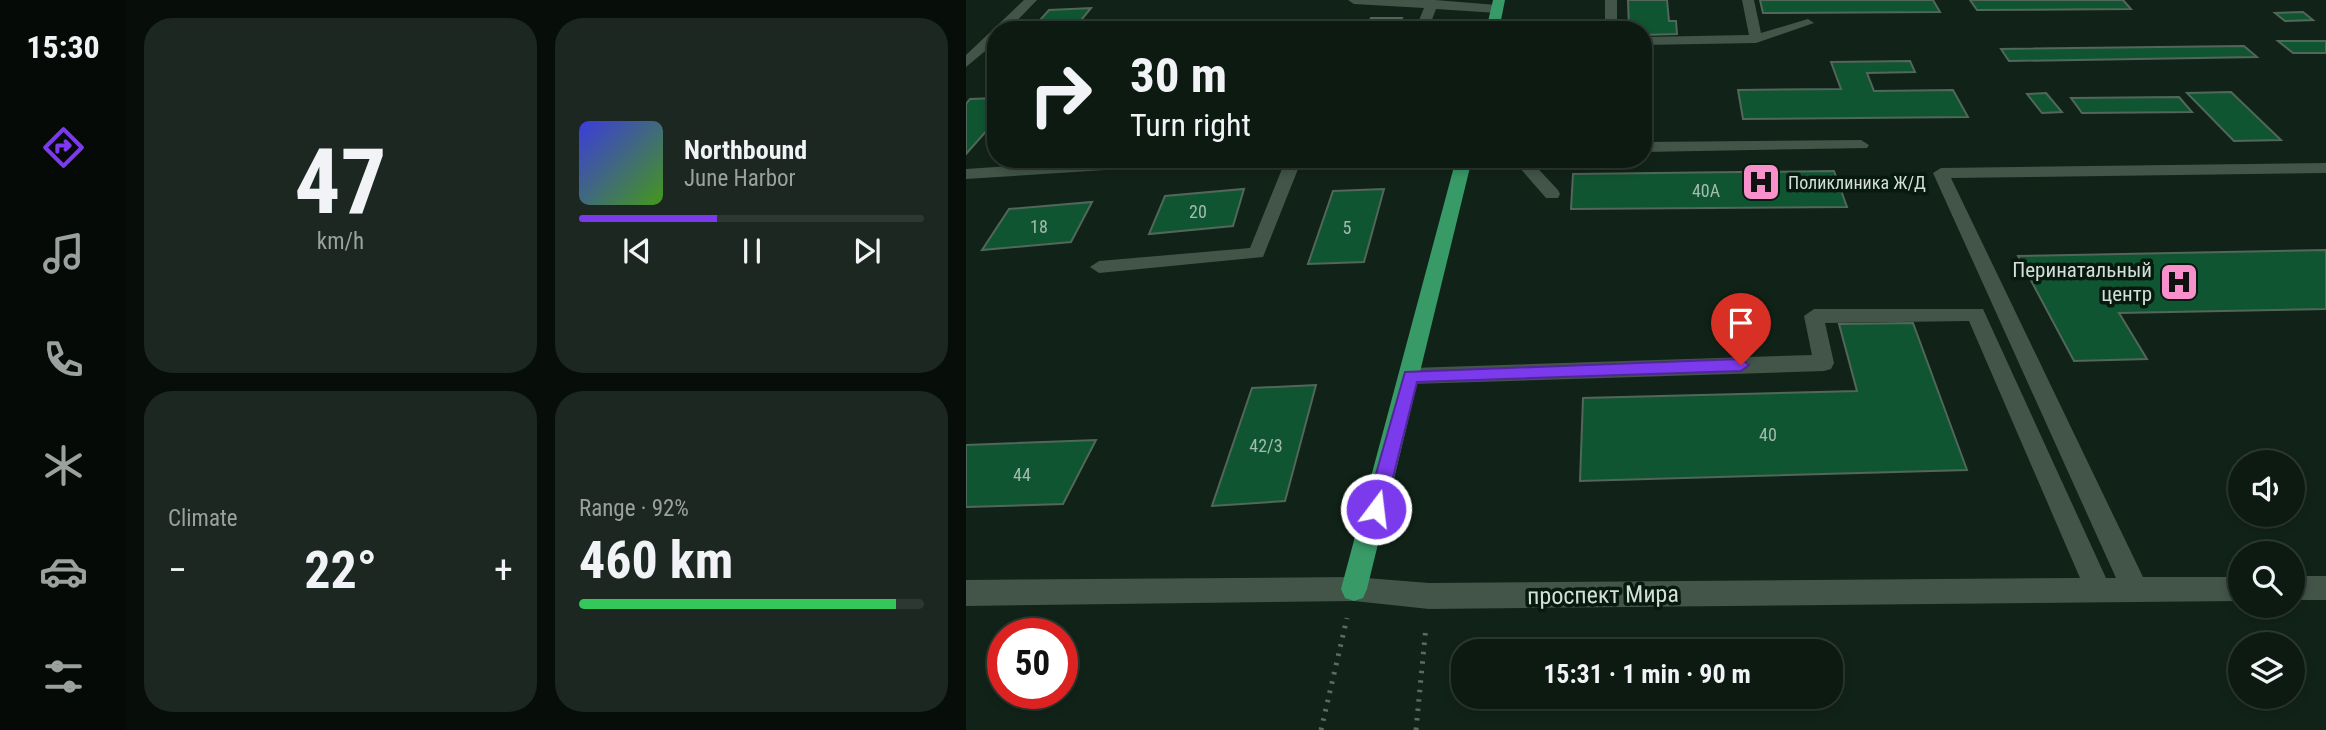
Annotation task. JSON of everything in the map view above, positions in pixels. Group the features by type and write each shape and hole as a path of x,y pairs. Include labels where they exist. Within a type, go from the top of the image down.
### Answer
{"main road":[{"path":"1354,589 1411,376 1462,168"}],"street":[{"path":"1009,21 1031,0"},
{"path":"1354,0 1498,4"},
{"path":"1611,0 1611,21"},
{"path":"1748,0 1756,39"},
{"path":"1425,21 1432,3"},
{"path":"1652,41 1756,39 1808,23"},
{"path":"966,63 987,43"},
{"path":"1652,147 1861,145"},
{"path":"966,174 1060,168"},
{"path":"1099,267 1257,253 1290,168"},
{"path":"1528,168 1552,194"},
{"path":"2135,589 1941,173 2326,168"},
{"path":"1411,376 1824,363 1814,316 1976,314 2098,590"},
{"path":"2305,588 2326,588"},
{"name":"проспект Мира","path":"966,593 1354,589 1429,597 2228,589"}],"path":[{"path":"1321,730 1354,589"},
{"path":"1416,730 1429,597"}],"building":[{"path":"1628,0 1667,0 1669,21 1676,21 1677,34 1652,35 1652,21 1629,21"},
{"path":"1760,0 1933,0 1940,12 1763,13"},
{"path":"1970,0 2123,0 2131,9 1977,10"},
{"path":"1091,8 1080,21 1039,21 1049,10"},
{"path":"2303,12 2313,20 2285,21 2275,13"},
{"path":"1371,18 1402,18 1401,21 1370,21"},
{"path":"2278,41 2326,41 2326,53 2293,53"},
{"path":"2244,46 2257,57 2009,61 2001,49"},
{"path":"1910,61 1915,72 1867,73 1874,91 1953,90 1968,117 1743,119 1738,90 1841,89 1831,62"},
{"path":"2231,92 2281,140 2234,141 2187,93"},
{"path":"2046,93 2062,112 2042,113 2027,94"},
{"path":"2179,97 2192,112 2082,113 2071,98"},
{"path":"987,98 987,130 966,154 966,104 970,99"},
{"path":"1834,171 1847,207 1571,209 1573,174"},
{"path":"1244,189 1233,226 1149,234 1165,196"},
{"path":"1384,189 1364,262 1308,264 1333,191"},
{"path":"1092,202 1071,242 982,250 1009,209"},
{"name":"Перинатальный центр","path":"2326,250 2326,309 2119,313 2147,359 2074,361 2018,256"},
{"path":"1913,323 1967,470 1580,481 1583,398 1857,391 1839,324"},
{"path":"1316,385 1285,501 1212,506 1252,388"},
{"path":"1096,440 1063,504 966,507 966,445"}],"place":[{"name":"Поликлиника Ж/Д","path":"1761,182"},
{"name":"Перинатальный центр","path":"2179,282"}],"route":[{"path":"1376,509 1411,376 1741,365"}]}
